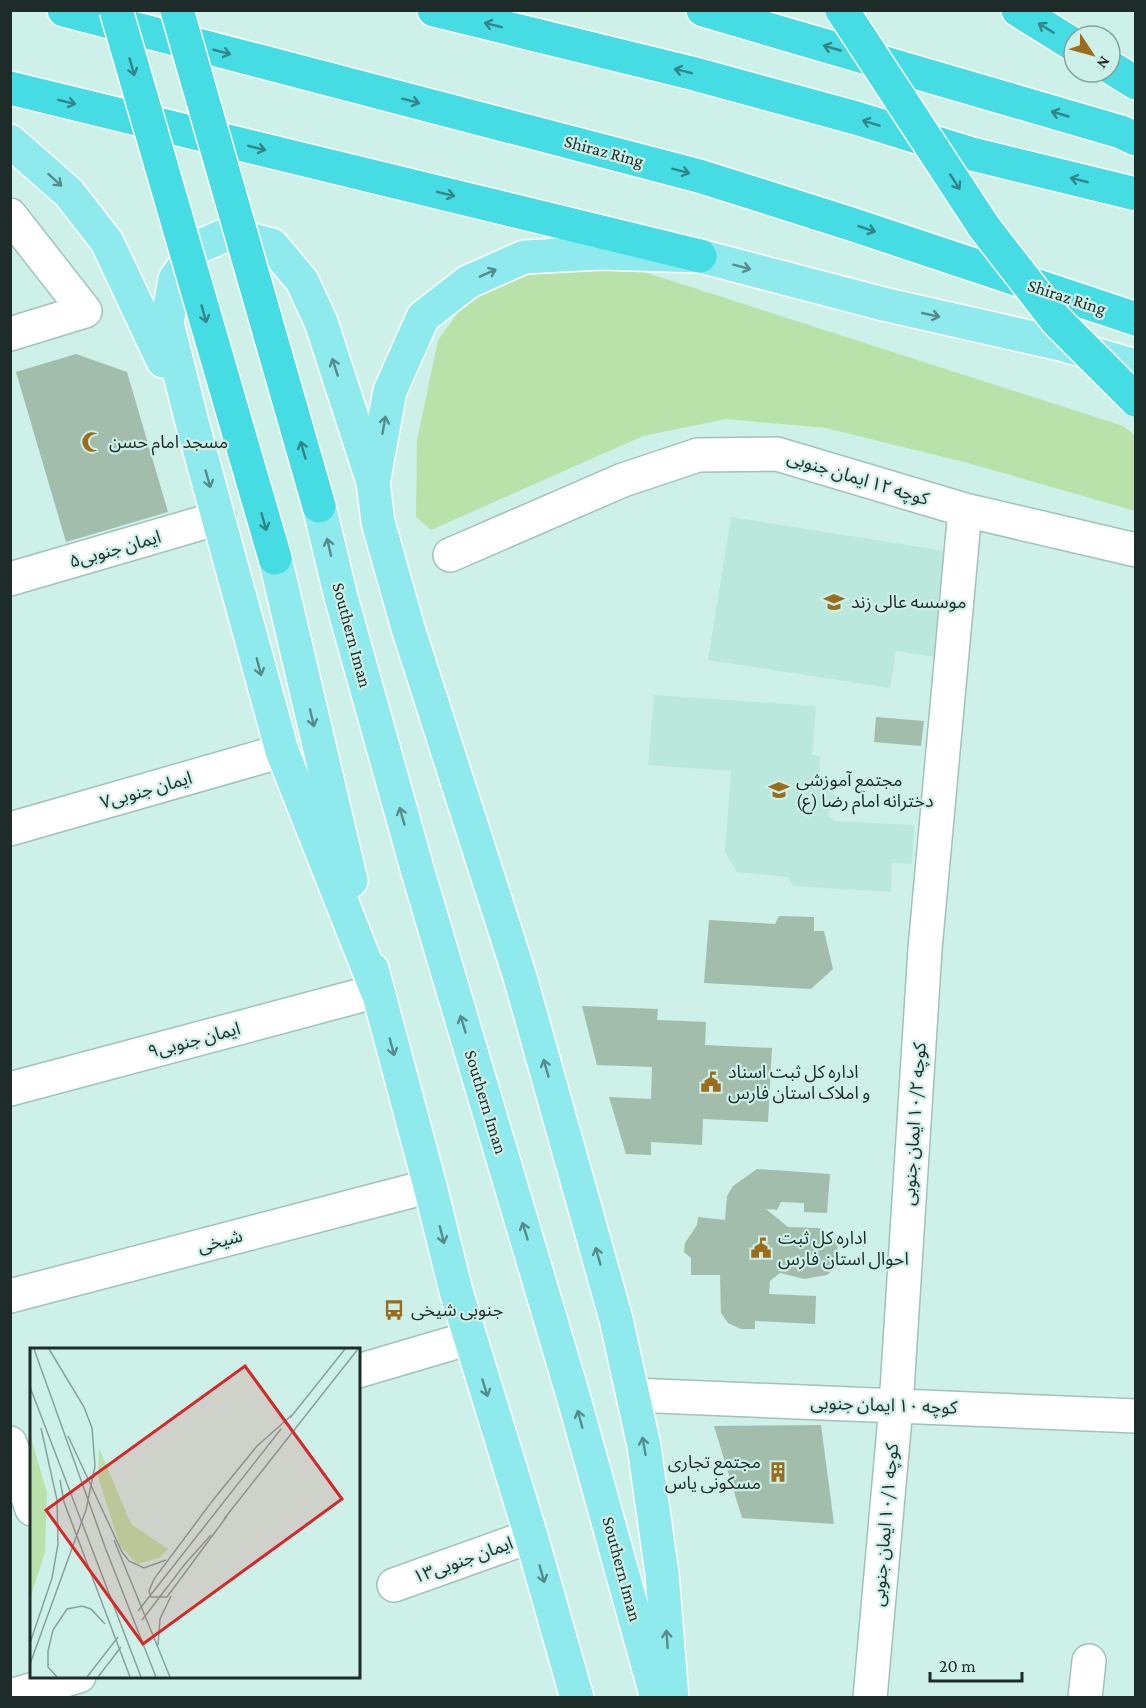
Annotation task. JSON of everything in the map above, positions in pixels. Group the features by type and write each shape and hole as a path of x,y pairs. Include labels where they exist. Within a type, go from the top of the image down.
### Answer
{"highway":[{"name":"Shiraz Ring","path":"64,10 699,176 1136,319"},
{"path":"116,10 275,558"},
{"path":"177,10 319,506"},
{"path":"434,10 691,73 856,118 972,154 1136,194"},
{"path":"702,10 1121,132 1136,139"},
{"path":"842,10 984,227 1056,320 1136,400"},
{"path":"1018,10 1062,38"},
{"path":"1122,74 1136,83"},
{"path":"10,88 700,256"}],"main road":[{"path":"10,141 69,193 107,242 192,423"},
{"path":"377,991 282,751 192,423 167,323 175,279 198,247 228,234 272,245 302,281 321,322 373,482 378,522 408,628 520,977 616,1319 644,1446 662,1574 672,1698"},
{"path":"373,482 390,391 423,317 468,282 524,257 602,253 700,256 883,304 1060,344 1136,366"},
{"name":"Southern Iman","path":"319,506 341,597 415,861 574,1399 657,1698"},
{"path":"275,558 377,991 456,1291 531,1536 577,1698"}],"street":[{"path":"10,214 85,311 10,334"},
{"name":"کوچه ۱۲ ایمان جنوبی","path":"450,555 623,480 698,455 777,454 965,510 1136,550"},
{"name":"کوچه ۱۰/۲ ایمان جنوبی","path":"896,1406 925,949 965,510"},
{"name":"ایمان جنوبی۵","path":"10,579 219,518"},
{"name":"ایمان جنوبی۷","path":"10,829 282,751"},
{"name":"ایمان جنوبی۹","path":"10,1089 377,991"},
{"name":"شیخی","path":"10,1296 430,1186"},
{"path":"360,1370 470,1338"},
{"name":"کوچه ۱۰ ایمان جنوبی","path":"633,1395 1136,1416"},
{"name":"کوچه ۱۰/۱ ایمان جنوبی","path":"870,1698 896,1406"},
{"path":"18,1459 30,1502"},
{"name":"ایمان جنوبی۱۳","path":"394,1585 531,1536"},
{"path":"1085,1698 1089,1661"},
{"path":"10,1696 75,1678"},
{"path":"84,1678 91,1698"}],"shaded area":[{"name":"موسسه عالی زند","path":"731,517 958,553 941,658 896,651 890,688 708,660"},
{"name":"مجتمع آموزشی دخترانه امام رضا (ع)","path":"654,695 816,706 812,755 820,756 819,782 839,798 827,814 836,821 914,825 912,864 892,863 891,892 793,886 788,877 737,872 725,852 731,771 648,765"}],"green space":[{"path":"549,264 644,272 1123,426 1135,435 1135,511 968,463 826,428 726,419 643,436 431,530 416,517 417,441 438,340 476,288"}],"building":[{"name":"مسجد امام حسن","path":"76,354 127,372 168,512 66,542 16,372"},
{"path":"876,717 924,721 921,746 874,742"},
{"path":"779,916 814,917 814,931 824,931 833,969 811,989 704,983 709,920 775,924"},
{"name":"اداره کل ثبت اسناد و املاک استان فارس","path":"582,1006 658,1009 657,1020 706,1022 705,1045 772,1048 768,1122 703,1119 702,1145 651,1142 651,1155 626,1154 609,1097 651,1099 652,1067 597,1065"},
{"name":"اداره کل ثبت احوال استان فارس","path":"757,1169 830,1174 827,1213 804,1212 804,1203 781,1202 777,1210 766,1209 788,1227 819,1228 837,1241 839,1265 827,1275 804,1279 780,1273 770,1281 769,1294 816,1296 815,1324 755,1321 755,1329 741,1329 728,1323 721,1313 720,1275 691,1275 691,1258 684,1252 685,1243 697,1225 698,1217 725,1220 727,1196 733,1186"},
{"name":"مجتمع تجاری مسکونی یاس","path":"821,1425 834,1524 742,1518 714,1426"}],"place":[{"name":"مسجد امام حسن","path":"92,442"},
{"name":"موسسه عالی زند","path":"834,602"},
{"name":"مجتمع آموزشی دخترانه امام رضا (ع)","path":"779,790"},
{"name":"اداره کل ثبت اسناد و املاک استان فارس","path":"711,1082"},
{"name":"اداره کل ثبت احوال استان فارس","path":"761,1248"},
{"name":"جنوبی شیخی","path":"394,1310"},
{"name":"مجتمع تجاری مسکونی یاس","path":"778,1472"}]}
